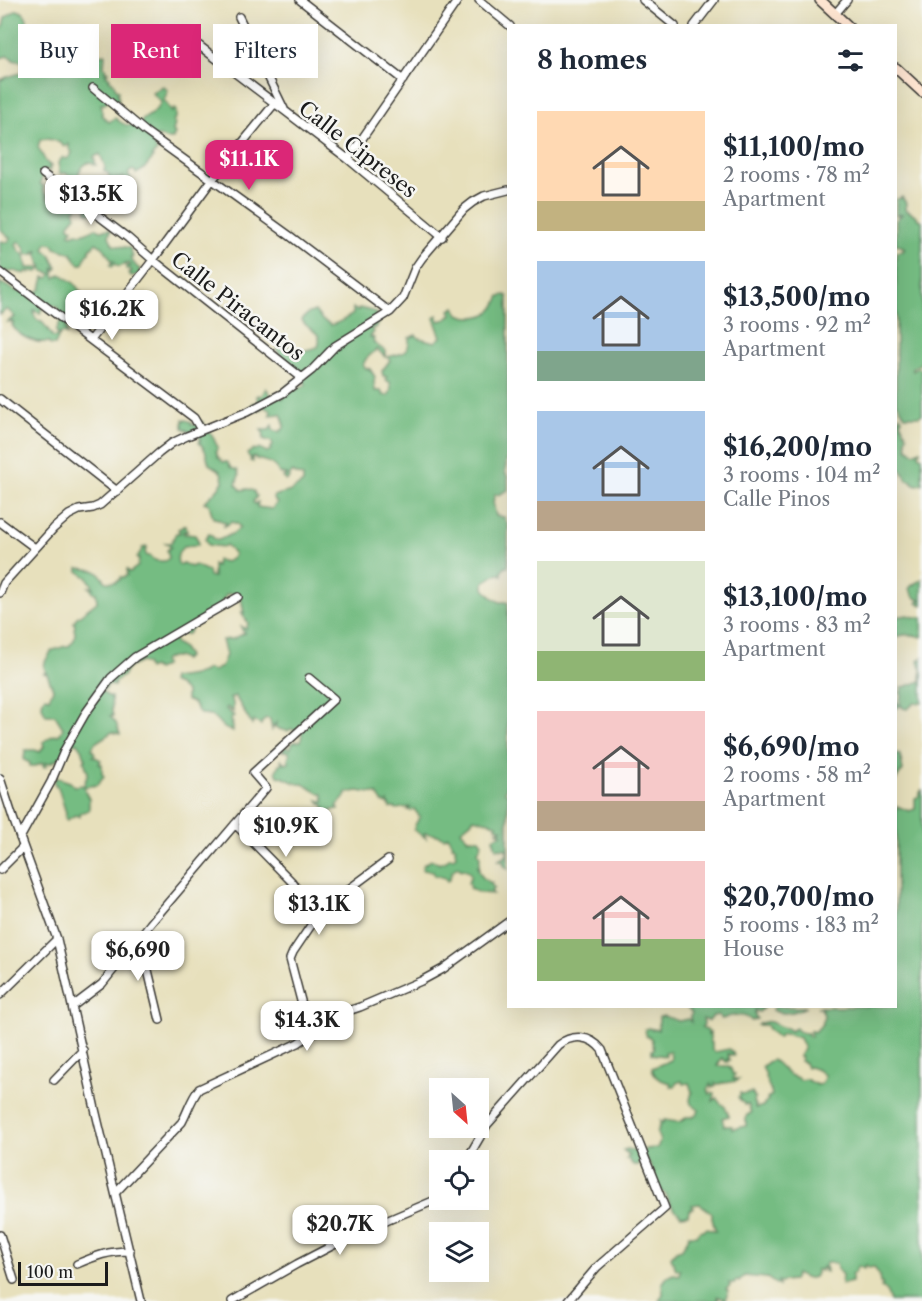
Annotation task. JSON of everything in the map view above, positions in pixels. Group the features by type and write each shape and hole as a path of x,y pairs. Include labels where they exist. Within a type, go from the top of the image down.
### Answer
{"main road":[{"path":"820,0 846,24"},
{"path":"897,69 922,92"}],"street":[{"path":"300,0 402,80"},
{"path":"348,159 458,0"},
{"path":"479,0 508,24"},
{"path":"643,0 673,24"},
{"path":"696,24 714,0"},
{"path":"836,14 847,0"},
{"path":"239,17 286,112"},
{"name":"Calle Cipreses","path":"201,47 348,159 442,237"},
{"path":"93,88 146,132 390,312"},
{"path":"91,340 212,180 275,103"},
{"name":"Calle Piracantos","path":"43,174 128,238 302,378"},
{"path":"0,593 2,582 69,515 100,504 172,443 247,412 283,393 312,370 335,346 390,312 403,298 415,268 464,209 484,196 507,190"},
{"path":"0,272 194,418 201,430"},
{"path":"0,399 117,491"},
{"path":"0,522 36,548"},
{"path":"20,838 51,782 65,749 85,714 111,678 135,657 238,597"},
{"path":"73,1006 102,984 266,788 253,773 334,699 309,678"},
{"path":"0,778 57,939 141,1301"},
{"path":"235,824 292,882 303,898 322,909"},
{"path":"0,870 23,847"},
{"path":"310,1035 290,959 293,952 322,909 388,860"},
{"path":"116,1192 182,1122 199,1089 298,1043 342,1013 436,973 507,923"},
{"path":"140,937 160,1020"},
{"path":"0,995 57,939"},
{"path":"472,1150 487,1125 558,1045 566,1039 575,1038 597,1043 602,1050 665,1208 597,1267 568,1301"},
{"path":"54,1080 83,1050"},
{"path":"232,1301 351,1236 429,1203"},
{"path":"0,1235 14,1280"},
{"path":"77,1264 99,1254 130,1251"}],"green space":[{"path":"17,10 26,17 27,24 18,24 18,61 7,56 0,58 0,30 5,18"},
{"path":"105,54 105,72 108,72 106,75 119,90 117,102 109,99 105,104 101,104 102,115 109,122 115,118 127,125 141,124 142,120 161,102 152,93 163,86 168,91 164,100 172,112 174,108 176,111 173,121 175,133 173,139 158,136 151,139 157,151 143,170 136,174 132,170 128,174 133,183 129,184 123,177 110,180 108,173 104,171 105,166 100,154 94,157 96,165 89,162 81,168 78,177 80,183 89,184 83,187 89,190 101,189 100,201 102,203 91,213 87,213 86,207 94,203 92,195 79,192 74,179 71,181 72,176 66,173 60,174 58,163 63,157 66,159 70,157 72,152 69,144 65,147 53,140 40,140 38,147 46,162 52,167 49,166 50,172 45,170 40,184 44,186 46,195 51,194 47,198 50,200 54,193 67,190 79,203 74,209 76,216 69,224 69,227 73,229 69,233 71,235 82,234 97,228 111,229 109,236 113,245 130,248 133,257 130,258 140,269 138,275 131,276 129,274 132,271 126,269 126,266 131,266 129,263 119,267 115,264 112,267 110,265 114,261 103,247 96,243 90,249 83,264 79,264 71,253 47,243 44,249 51,255 57,268 55,271 53,269 55,278 61,274 75,284 82,294 77,295 75,306 78,314 69,320 71,321 66,326 67,334 58,335 56,331 61,319 58,307 42,307 40,314 34,310 37,320 42,321 53,337 59,336 55,345 33,341 19,333 12,325 14,322 7,322 15,317 7,309 0,315 0,282 16,291 35,293 41,289 44,277 48,278 52,274 43,271 36,254 38,251 27,255 19,241 16,244 19,251 25,255 27,268 41,268 38,272 27,271 25,274 6,271 0,276 0,241 8,242 10,238 0,229 0,79 18,74 18,78 99,78 99,55"},
{"path":"902,197 906,203 905,209 922,221 922,361 912,368 913,371 917,368 922,369 922,414 919,416 905,416 897,403 897,252 903,251 905,248 897,244 897,219 902,214 897,215 897,200"},
{"path":"500,296 507,296 507,457 505,472 507,490 495,495 493,502 496,516 504,517 507,524 507,567 502,571 502,575 498,573 484,582 484,589 500,602 507,602 507,786 505,792 507,794 507,850 496,848 493,838 502,834 497,831 502,829 496,827 497,824 474,818 461,830 468,839 479,839 482,843 478,852 479,868 477,866 482,877 492,883 491,885 495,888 491,891 493,894 470,889 469,872 458,867 453,870 447,881 445,878 434,875 433,871 422,870 423,865 431,860 440,864 456,856 456,847 452,846 448,836 444,838 424,833 426,838 414,830 420,817 414,809 408,810 411,807 390,808 388,802 387,804 382,802 377,794 358,791 346,793 347,795 337,806 339,809 325,815 324,805 318,800 324,802 323,794 303,784 297,784 278,776 276,771 282,763 281,759 285,764 289,763 290,754 282,751 286,746 290,749 293,742 301,741 302,731 282,730 275,727 276,723 272,730 270,719 266,718 261,725 254,721 252,725 235,696 230,698 233,703 233,712 227,707 226,709 234,716 231,721 233,732 224,728 211,716 200,714 193,703 186,700 186,692 171,682 172,678 194,675 208,669 213,671 221,667 226,655 222,640 233,639 245,633 241,626 246,629 248,623 241,612 244,613 241,598 234,594 227,594 222,604 194,624 188,634 174,634 175,643 182,647 188,656 184,660 169,657 164,660 164,666 157,670 152,667 148,669 146,664 141,662 130,667 115,682 114,686 108,684 106,689 99,689 111,697 113,716 110,716 116,723 120,734 112,732 95,743 92,749 95,754 93,756 101,760 99,764 102,764 104,776 97,785 84,787 89,799 89,810 80,813 80,817 75,815 67,820 58,787 54,783 55,777 70,782 74,786 84,785 88,773 84,761 86,760 78,743 69,744 71,748 65,747 64,756 51,763 45,763 47,766 44,767 42,763 30,766 30,763 24,760 25,750 40,752 44,746 43,742 60,734 63,728 55,715 46,715 43,708 43,699 49,698 53,689 47,674 44,673 46,672 44,666 52,650 69,646 74,640 76,618 97,602 96,593 89,587 94,588 88,578 78,571 78,568 95,570 106,582 116,582 127,575 127,570 130,572 138,566 139,559 137,558 142,548 147,547 145,552 147,556 155,560 165,561 169,558 167,550 171,547 165,543 171,543 176,533 180,533 178,529 186,525 187,532 183,531 184,534 195,535 198,545 184,546 178,555 179,565 183,563 191,567 195,565 208,571 209,576 213,577 213,564 216,566 217,560 226,562 234,554 226,545 223,547 208,545 205,539 209,534 219,540 234,533 240,527 232,522 223,527 226,523 213,518 209,504 204,502 223,482 222,475 209,464 205,450 199,442 201,429 190,432 183,428 183,419 194,425 203,422 205,431 212,435 218,447 216,451 218,457 237,470 239,475 236,484 241,490 254,491 257,496 253,502 255,504 258,502 257,507 272,509 277,503 274,496 291,491 303,483 303,477 293,472 286,481 283,477 287,475 279,473 270,463 255,457 252,457 253,462 250,461 247,454 254,449 259,448 267,452 273,446 272,442 263,439 264,434 261,430 269,430 272,425 273,430 279,432 284,428 281,414 270,415 271,410 256,406 261,409 255,410 252,407 253,403 258,403 257,396 261,397 266,388 272,397 276,393 283,399 281,393 289,384 292,385 292,381 298,389 305,386 297,369 281,358 277,350 279,346 288,346 303,351 318,347 319,337 302,320 307,314 315,311 322,320 331,325 353,314 353,308 357,311 360,308 376,312 379,321 375,328 370,328 374,332 370,337 374,338 373,342 385,351 385,357 377,349 363,365 370,369 375,377 375,391 381,391 383,395 388,396 391,390 390,382 385,380 387,377 383,376 382,371 390,360 387,357 406,350 409,338 416,335 435,342 441,337 434,318 437,315 439,321 447,319 452,314 450,310 455,307 459,314 464,316 482,315 493,309"},
{"path":"900,415 902,419 900,422 907,435 907,448 914,453 920,450 922,484 917,485 907,480 897,466 897,421"},
{"path":"922,579 922,605 917,603 920,600 914,597 909,589"},
{"path":"908,615 922,617 922,637 905,635 897,637 897,617"},
{"path":"922,657 922,702 915,703 907,709 901,705 897,708 897,702 899,704 901,702 900,692 903,691 901,688 921,681 918,661"},
{"path":"897,754 900,755 903,770 897,779"},
{"path":"922,789 922,1301 890,1301 885,1289 881,1287 883,1284 880,1283 879,1275 874,1267 868,1268 865,1265 864,1269 858,1266 851,1274 852,1282 841,1284 842,1275 836,1263 826,1263 826,1272 823,1267 821,1271 816,1269 814,1277 807,1279 796,1274 793,1280 781,1283 778,1281 779,1286 767,1278 744,1276 739,1282 737,1280 734,1284 729,1283 730,1286 726,1289 728,1291 726,1301 718,1296 717,1301 659,1301 663,1294 662,1284 667,1277 673,1274 679,1275 680,1270 676,1269 671,1257 676,1251 682,1249 688,1235 697,1235 698,1232 708,1228 716,1231 712,1213 700,1204 691,1205 693,1208 689,1210 688,1215 681,1216 670,1204 665,1193 660,1192 661,1189 653,1180 655,1175 645,1156 640,1159 638,1165 633,1165 626,1159 629,1155 623,1150 642,1153 645,1149 657,1148 660,1141 657,1133 660,1121 663,1123 664,1120 679,1122 686,1117 697,1115 699,1110 691,1104 692,1092 689,1083 683,1084 682,1081 676,1083 675,1087 670,1087 671,1083 655,1075 652,1068 671,1060 670,1051 665,1052 666,1056 652,1054 654,1049 651,1038 646,1036 645,1029 658,1030 659,1017 664,1016 679,1021 688,1019 691,1022 692,1013 687,1008 763,1008 759,1012 755,1010 757,1019 752,1021 738,1015 722,1019 718,1015 713,1016 709,1021 703,1019 702,1027 708,1031 708,1035 710,1033 712,1050 715,1052 729,1049 734,1056 728,1054 730,1060 727,1059 728,1062 726,1062 722,1058 717,1066 729,1066 732,1074 735,1074 733,1079 739,1079 715,1083 716,1086 712,1088 711,1084 708,1089 710,1094 715,1094 713,1101 717,1098 729,1116 722,1118 724,1126 732,1126 732,1129 746,1126 746,1117 751,1113 748,1104 744,1105 738,1097 740,1093 752,1093 755,1098 753,1101 755,1108 763,1106 767,1098 772,1095 762,1067 768,1062 773,1060 786,1073 799,1080 806,1079 817,1085 821,1084 825,1076 818,1070 807,1068 805,1063 800,1061 802,1057 799,1056 804,1049 799,1038 781,1034 778,1038 766,1025 758,1025 770,1022 790,1031 796,1028 808,1033 811,1037 810,1030 815,1032 822,1024 824,1015 821,1008 897,1008 897,806 909,811 915,809 915,798"},
{"path":"507,854 507,868 503,861 499,860"},
{"path":"774,1008 803,1008 785,1013 772,1010"}]}
